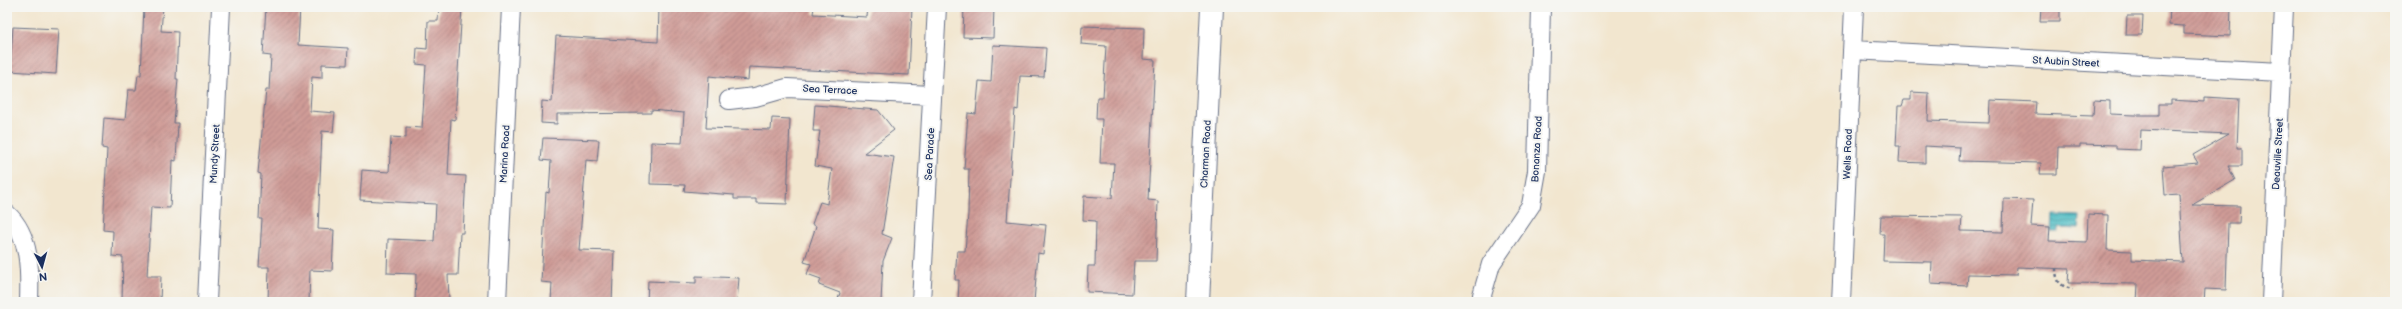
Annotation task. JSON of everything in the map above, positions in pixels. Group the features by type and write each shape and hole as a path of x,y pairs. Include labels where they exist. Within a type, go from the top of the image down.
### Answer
{"main road":[{"name":"Charman Road","path":"1198,302 1212,7"}],"street":[{"name":"Mundy Street","path":"207,302 221,7"},
{"name":"Marina Road","path":"497,302 511,7"},
{"name":"Sea Parade","path":"922,302 937,7"},
{"name":"Bonanza Road","path":"1483,302 1482,295 1491,264 1531,204 1536,171 1540,7"},
{"name":"Wells Road","path":"1841,302 1854,7"},
{"name":"Deauville Street","path":"2271,302 2284,7"},
{"name":"St Aubin Street","path":"1852,50 2281,72"},
{"name":"Sea Terrace","path":"729,100 755,97 787,88 932,96"},
{"path":"7,214 11,218 27,248 29,302"}],"path":[{"path":"2056,268 2060,284 2064,288 2074,289"}],"water":[{"path":"2053,215 2080,216 2079,229 2059,228 2059,232 2052,232"}],"building":[{"path":"144,7 163,7 161,31 178,32 176,79 178,79 174,123 178,123 176,161 172,160 170,208 151,207 147,276 161,276 160,302 122,302 123,257 112,256 113,231 103,230 107,149 102,148 104,118 125,120 128,90 136,90 138,75 141,75"},
{"path":"266,7 300,7 298,45 348,48 347,65 322,64 322,78 312,77 310,111 335,113 333,132 322,131 318,229 334,230 332,271 310,270 309,302 268,302 269,267 259,267 262,219 259,219 261,174 258,173 266,90 269,90 271,56 263,55"},
{"path":"439,7 462,7 455,120 451,119 448,175 466,176 463,233 460,233 458,275 448,275 449,300 438,299 438,302 415,302 416,274 387,273 388,239 434,241 436,204 360,200 362,170 389,172 391,137 406,138 406,127 422,128 426,65 416,64 417,48 427,49 428,21 438,21"},
{"path":"697,7 814,7 813,14 867,17 868,7 912,7 909,75 749,67 748,80 709,76 706,128 771,130 772,118 790,119 787,204 756,203 756,199 734,199 734,195 684,191 685,185 650,184 651,142 682,143 684,113 651,110 651,113 557,114 557,124 541,123 542,101 552,102 556,36 658,42 659,8 697,10"},
{"path":"964,7 994,7 993,38 963,37"},
{"path":"2041,7 2060,7 2060,22 2040,22"},
{"path":"2170,7 2231,7 2230,36 2184,34 2184,26 2169,25"},
{"path":"2127,16 2143,16 2142,35 2126,35"},
{"path":"1082,26 1144,28 1143,59 1155,60 1148,200 1158,201 1156,261 1134,261 1132,294 1087,292 1088,266 1095,266 1096,221 1083,220 1084,196 1112,198 1114,163 1100,163 1102,119 1096,119 1097,97 1103,97 1106,46 1081,44"},
{"path":"13,27 59,29 56,74 10,71"},
{"path":"993,45 1046,48 1044,77 1020,76 1018,110 1015,109 1007,221 1046,225 1043,254 1038,253 1034,302 958,302 959,280 955,280 957,251 965,251 968,214 969,169 964,169 968,113 976,114 979,81 991,82"},
{"path":"1911,92 1929,93 1928,121 1989,123 1990,100 2036,102 2035,114 2093,116 2094,100 2110,101 2110,114 2159,115 2159,104 2171,104 2171,100 2204,102 2204,97 2239,99 2237,148 2242,148 2242,166 2228,166 2235,180 2192,205 2240,206 2239,223 2228,223 2226,290 2205,289 2204,302 2137,302 2138,284 2068,283 2069,269 2017,267 2016,275 1968,274 1967,286 1931,284 1932,262 1883,261 1884,234 1880,234 1881,216 1962,217 1961,231 2003,232 2004,199 2033,200 2031,226 2050,227 2049,241 2087,242 2088,214 2108,215 2107,250 2132,251 2132,260 2183,262 2179,194 2165,195 2163,166 2198,163 2193,155 2229,134 2141,130 2140,150 2116,149 2116,145 2080,144 2080,147 2058,147 2057,174 2040,174 2041,163 1959,161 1960,148 1925,146 1925,163 1899,162 1900,146 1896,146 1898,106 1902,106 1904,100 1911,100"},
{"path":"815,105 878,110 894,130 864,153 894,157 882,234 892,238 883,261 881,302 837,302 840,293 819,285 821,279 807,274 811,264 804,262 816,226 812,224 820,202 827,204 832,169 815,166 820,131 813,131"},
{"path":"543,138 599,140 597,161 586,160 579,250 614,251 612,302 551,302 552,283 541,282 546,192 549,193 551,161 541,160"},
{"path":"696,276 739,278 737,302 647,302 648,281 696,283"}]}
